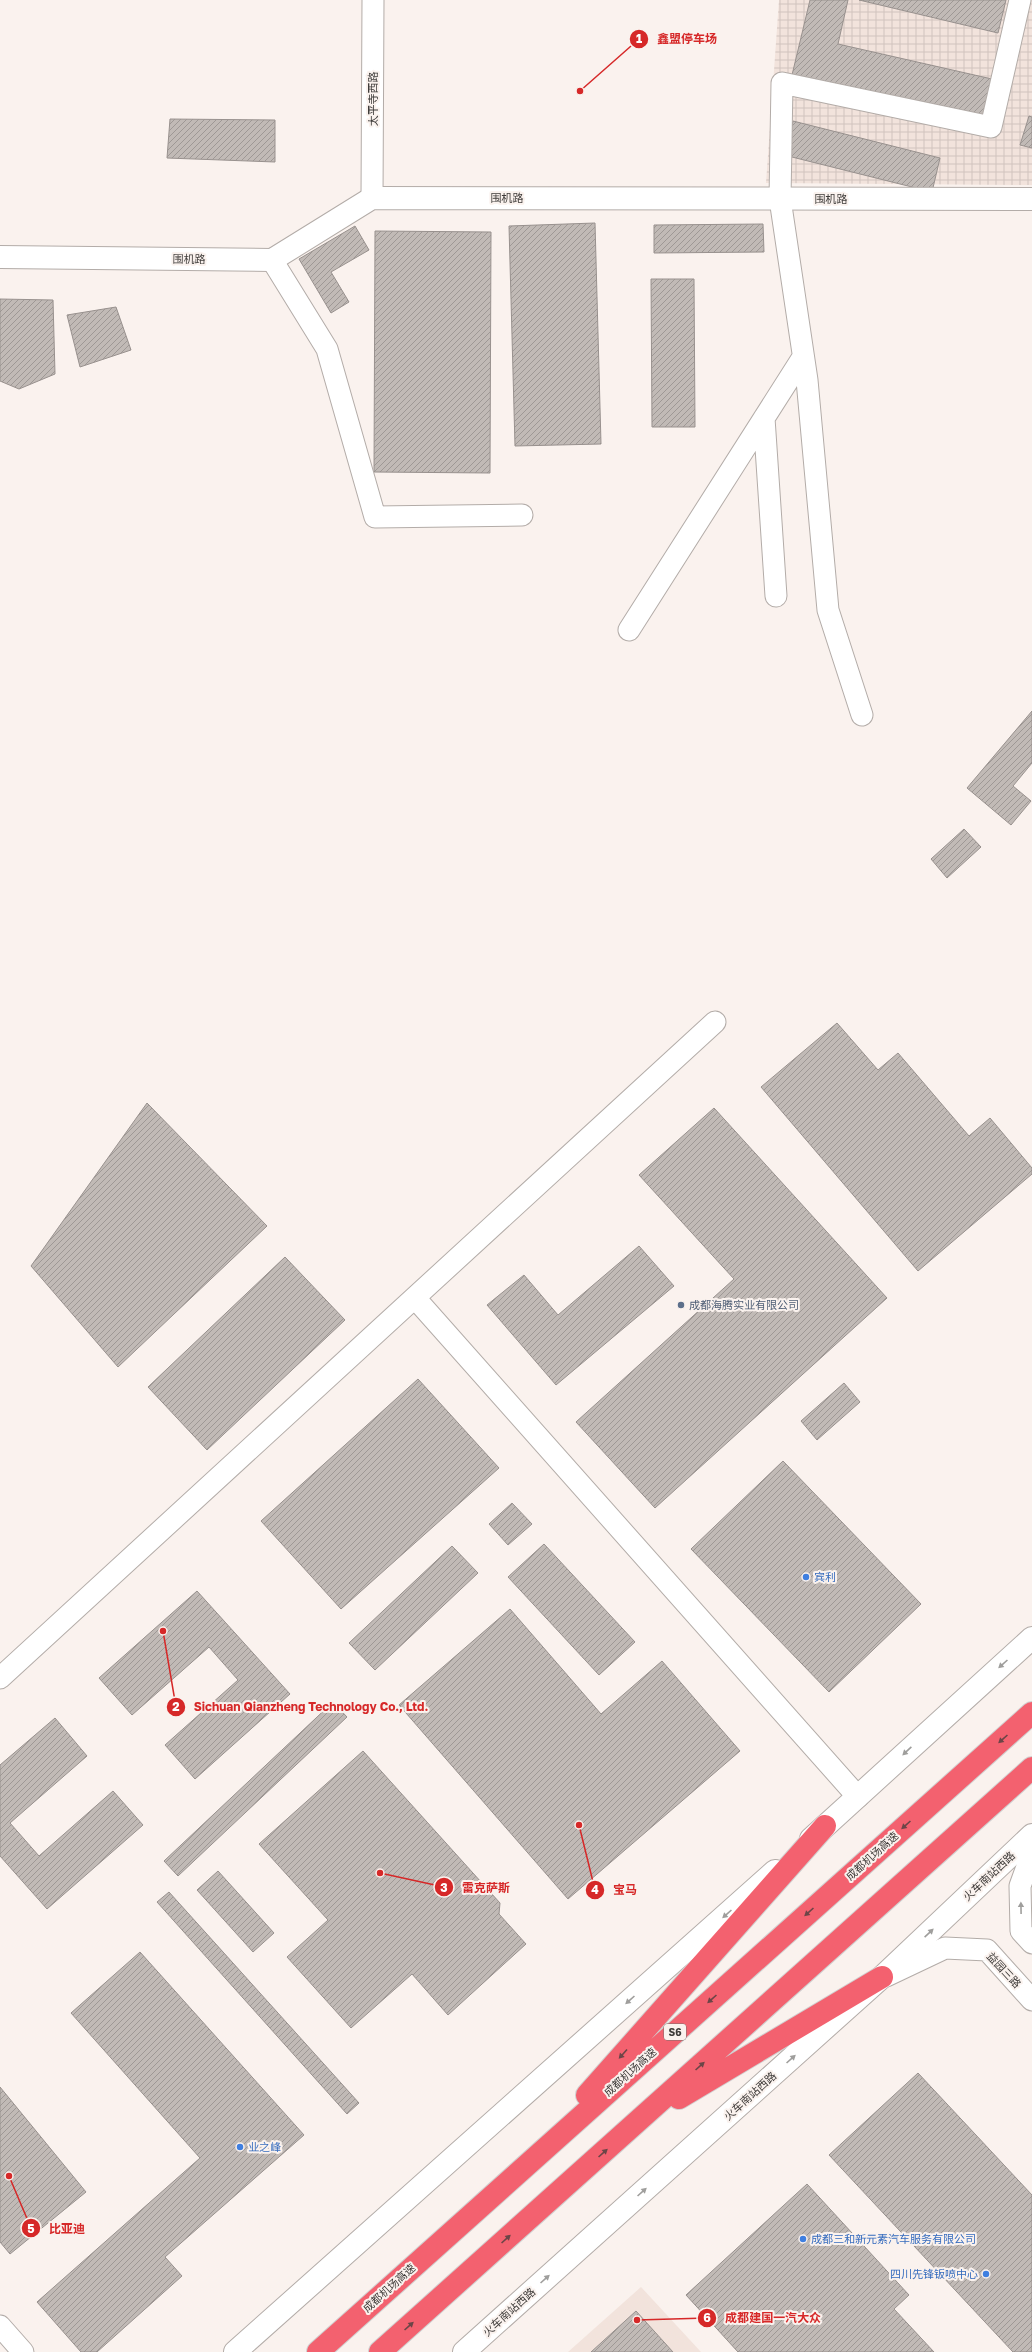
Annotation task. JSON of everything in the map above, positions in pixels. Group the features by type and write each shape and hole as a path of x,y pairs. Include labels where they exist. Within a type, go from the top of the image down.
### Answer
{"highway":[{"name":"成都机场高速","path":"318,2352 1032,1712"},
{"path":"380,2352 1032,1768"},
{"path":"517,2174 825,1826"},
{"path":"638,2122 882,1977"}],"main road":[{"name":"围机路","path":"372,198 1032,199"},
{"path":"272,260 372,198"},
{"name":"围机路","path":"0,257 272,260"},
{"path":"235,2352 858,1797 1032,1638"},
{"name":"火车南站西路","path":"464,2352 882,1977 1032,1835"}],"street":[{"name":"太平寺西路","path":"372,198 373,0"},
{"path":"862,715 828,610 803,357 780,199 782,84 991,127 1020,0"},
{"path":"272,260 327,349 375,517 522,515"},
{"path":"629,630 803,357"},
{"path":"764,418 776,596"},
{"path":"0,1678 715,1022"},
{"path":"415,1298 858,1797"},
{"path":"1032,1853 1020,1886 1021,1931 1032,1943"},
{"name":"益园三路","path":"882,1977 945,1948 986,1950 1032,2000"},
{"path":"0,2326 23,2352"}],"shaded area":[{"path":"779,0 1032,0 1032,185 766,183"},
{"path":"641,2287 701,2352 568,2352"}],"building":[{"path":"810,0 848,0 838,44 992,79 983,119 792,75"},
{"path":"859,0 1006,0 998,33"},
{"path":"1029,116 1032,117 1032,148 1020,145"},
{"path":"170,119 275,120 275,162 167,158"},
{"path":"793,121 940,158 932,192 784,155"},
{"path":"595,223 601,444 515,446 509,226"},
{"path":"763,224 764,252 654,253 654,225"},
{"path":"355,226 369,250 331,272 349,302 331,313 299,259"},
{"path":"375,231 491,232 490,473 374,472"},
{"path":"651,279 694,279 695,427 652,427"},
{"path":"0,299 53,300 55,374 19,389 0,381"},
{"path":"116,307 131,350 80,367 67,315"},
{"path":"1032,711 1032,763 1013,786 1031,801 1011,825 967,788"},
{"path":"964,829 981,847 947,878 931,859"},
{"path":"837,1023 878,1070 898,1053 969,1136 990,1118 1032,1168 1032,1174 918,1271 761,1087"},
{"path":"147,1103 267,1226 118,1367 31,1266"},
{"path":"714,1108 887,1298 655,1508 576,1422 734,1279 639,1175"},
{"path":"639,1246 674,1286 556,1385 487,1305 524,1275 558,1315"},
{"path":"285,1257 345,1320 207,1450 148,1387"},
{"path":"418,1379 499,1468 341,1609 261,1521"},
{"path":"844,1383 860,1402 817,1440 801,1421"},
{"name":"宾利","path":"783,1461 921,1604 829,1692 691,1549"},
{"path":"512,1503 532,1524 508,1545 489,1524"},
{"path":"544,1544 635,1642 599,1675 508,1577"},
{"path":"452,1546 478,1573 375,1670 349,1643"},
{"path":"197,1591 290,1694 195,1779 165,1745 238,1680 209,1647 132,1715 99,1678"},
{"path":"510,1609 601,1714 662,1661 740,1751 568,1899 399,1705"},
{"path":"333,1702 347,1717 178,1876 164,1861"},
{"path":"55,1718 87,1756 10,1823 39,1856 113,1791 143,1825 47,1909 0,1856 0,1765"},
{"path":"363,1751 500,1903 499,1914 526,1944 448,2015 412,1974 351,2028 287,1957 328,1920 259,1844"},
{"path":"218,1871 274,1933 253,1952 197,1890"},
{"path":"169,1892 359,2103 347,2114 157,1902"},
{"name":"业之峰","path":"140,1952 304,2135 165,2257 182,2276 97,2352 81,2352 37,2302 200,2158 71,2013"},
{"name":"四川先锋钣喷中心","path":"918,2073 1032,2195 1032,2352 1013,2352 829,2155"},
{"path":"0,2087 86,2192 10,2254 0,2242"},
{"name":"成都三和新元素汽车服务有限公司","path":"807,2184 909,2295 894,2309 934,2352 738,2352 686,2295"},
{"path":"636,2311 673,2352 591,2352"}],"place":[{"name":"鑫盟停车场","path":"580,91"},
{"name":"成都海腾实业有限公司","path":"681,1305"},
{"name":"宾利","path":"806,1577"},
{"name":"Sichuan Qianzheng Technology Co., Ltd.","path":"163,1631"},
{"name":"宝马","path":"579,1825"},
{"name":"雷克萨斯","path":"380,1873"},
{"name":"业之峰","path":"240,2147"},
{"name":"比亚迪","path":"9,2176"},
{"name":"成都三和新元素汽车服务有限公司","path":"803,2239"},
{"name":"四川先锋钣喷中心","path":"986,2274"},
{"name":"成都建国一汽大众","path":"637,2320"}]}
